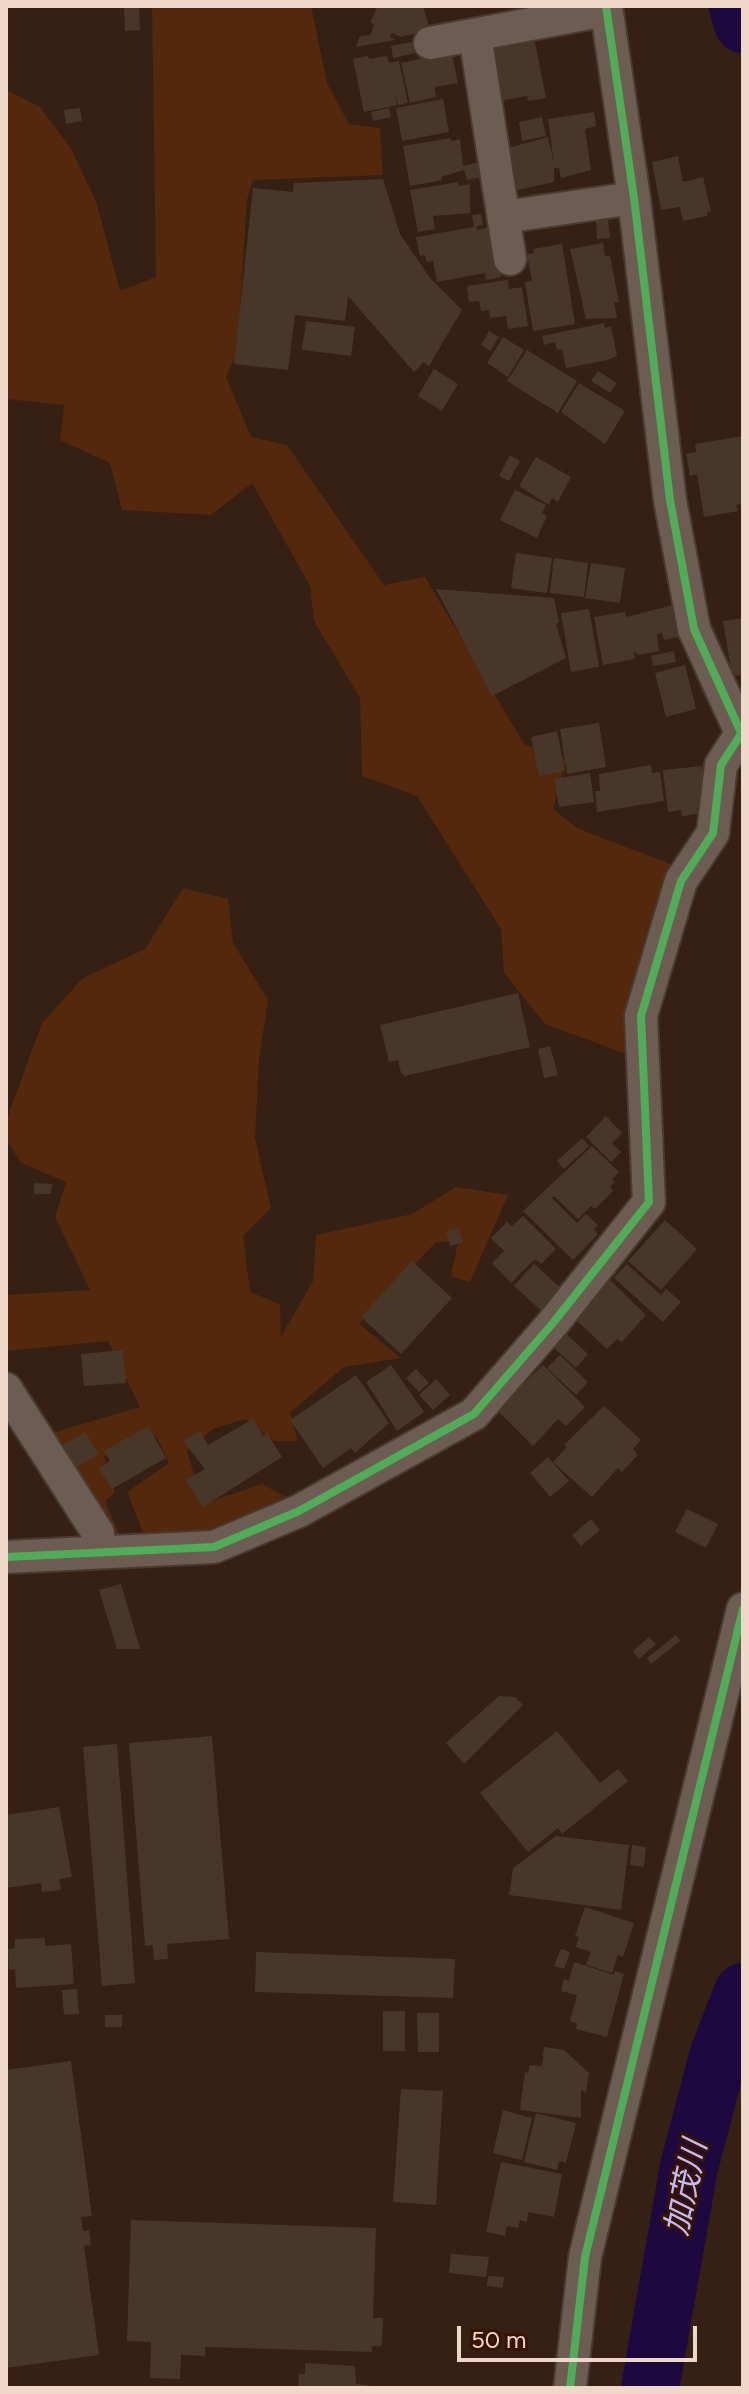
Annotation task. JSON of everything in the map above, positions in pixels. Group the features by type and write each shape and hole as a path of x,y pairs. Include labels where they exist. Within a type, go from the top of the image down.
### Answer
{"street":[{"path":"6,1557 214,1547 299,1511 474,1414 553,1323 649,1202 641,1016 681,881 713,833 721,765 742,735 694,629 670,500 634,198 606,8 430,43"},
{"path":"475,35 510,259"},
{"path":"504,217 634,198"},
{"path":"6,1389 98,1533 99,1551"},
{"path":"570,2388 585,2257 743,1609"}],"shaded area":[{"path":"152,6 311,6 327,83 349,124 380,128 383,175 253,180 247,200 237,354 226,377 251,437 287,445 384,585 425,577 524,744 566,760 553,809 577,828 673,865 650,922 636,985 629,1055 545,1024 504,973 501,929 417,796 362,776 360,698 314,621 310,586 252,483 211,515 122,510 110,463 60,440 64,405 6,399 6,90 40,107 70,147 96,201 120,291 156,277"},
{"path":"183,888 228,899 233,943 268,1000 259,1059 255,1138 271,1208 243,1236 250,1292 280,1304 281,1337 313,1281 316,1235 412,1214 456,1187 508,1195 470,1282 451,1276 458,1242 436,1242 359,1324 401,1358 344,1367 290,1413 298,1441 274,1441 245,1419 213,1429 187,1451 203,1504 262,1484 288,1498 213,1538 146,1540 127,1492 169,1463 156,1436 104,1457 115,1493 105,1501 119,1534 106,1535 45,1435 140,1407 108,1341 6,1351 6,1295 90,1290 55,1217 66,1182 21,1163 6,1139 6,1121 42,1023 83,978 145,949"}],"building":[{"path":"124,6 139,6 140,30 125,31"},
{"path":"378,6 423,6 430,30 401,37 392,33 390,37 395,40 356,47 360,36 371,35 374,24 370,22"},
{"path":"534,37 546,98 528,101 527,96 500,101 493,51 500,44"},
{"path":"412,42 415,53 393,58 391,46"},
{"path":"452,54 458,83 435,87 436,97 410,103 401,63"},
{"path":"368,56 369,59 387,56 389,63 399,61 408,103 398,105 395,93 397,105 364,112 353,59"},
{"path":"443,99 449,132 402,141 396,108"},
{"path":"80,108 82,121 66,124 64,110"},
{"path":"389,108 391,117 373,121 371,112"},
{"path":"594,112 596,126 585,129 591,170 561,178 559,168 554,168 554,182 517,190 508,148 548,137 554,163 548,119"},
{"path":"542,117 546,136 522,141 519,122"},
{"path":"451,138 451,141 460,139 463,166 483,161 487,176 467,180 464,170 441,177 442,180 410,186 403,146"},
{"path":"678,156 683,182 703,177 711,211 707,212 707,216 683,221 680,207 661,210 652,162"},
{"path":"383,179 400,234 430,278 462,310 429,366 424,362 414,372 348,296 345,321 295,315 288,370 234,364 253,188 293,192 294,183"},
{"path":"458,182 458,186 470,184 470,213 433,216 435,229 418,232 410,190"},
{"path":"481,214 483,225 477,226 477,230 491,227 501,277 486,280 485,273 437,282 433,261 427,262 425,255 420,256 416,237 474,227 472,215"},
{"path":"608,219 610,238 597,239 596,220"},
{"path":"603,243 605,256 610,256 619,302 614,303 617,318 586,319 570,249"},
{"path":"562,244 575,324 533,331 525,282 532,281 527,254 534,253 533,249"},
{"path":"508,280 509,289 522,287 528,326 508,329 506,316 490,318 489,310 481,311 479,301 469,302 467,286"},
{"path":"306,321 355,327 351,356 302,350"},
{"path":"604,323 605,328 611,326 617,356 608,360 566,368 562,349 557,350 555,342 544,345 542,336"},
{"path":"489,331 499,337 490,351 481,345"},
{"path":"503,337 524,350 508,377 487,363"},
{"path":"527,350 577,381 558,413 507,381"},
{"path":"434,369 458,384 442,411 418,396"},
{"path":"598,371 617,383 610,393 591,381"},
{"path":"579,383 625,411 605,444 561,412"},
{"path":"743,436 743,504 736,505 738,511 704,517 697,474 690,476 686,454 696,452 695,444"},
{"path":"510,455 520,461 509,481 499,476"},
{"path":"536,457 571,477 558,502 552,498 549,505 519,486"},
{"path":"515,490 546,505 542,513 547,516 537,538 500,520"},
{"path":"516,553 552,558 547,593 511,588"},
{"path":"554,558 588,563 584,597 550,593"},
{"path":"591,563 625,568 620,603 585,598"},
{"path":"436,589 554,598 559,622 556,624 566,658 492,696"},
{"path":"677,604 682,636 664,640 662,633 657,634 659,651 638,655 634,651 635,659 603,665 594,617 625,612 626,617"},
{"path":"589,609 599,667 571,672 561,613"},
{"path":"743,618 743,675 732,676 723,621"},
{"path":"674,651 676,662 653,666 651,656"},
{"path":"685,665 696,709 666,717 655,673"},
{"path":"599,723 606,767 567,774 560,729"},
{"path":"557,731 565,771 539,776 531,737"},
{"path":"651,765 652,773 660,772 664,801 597,812 595,791 600,791 599,774"},
{"path":"702,766 706,807 697,808 698,814 682,816 681,810 668,812 663,770"},
{"path":"590,773 594,802 559,807 554,779"},
{"path":"518,993 530,1047 405,1076 401,1073 398,1060 389,1062 380,1025"},
{"path":"550,1046 558,1075 544,1078 538,1049"},
{"path":"606,1116 622,1133 612,1143 621,1152 611,1162 586,1137"},
{"path":"582,1138 589,1146 564,1169 557,1161"},
{"path":"592,1146 619,1172 612,1179 615,1182 610,1187 613,1191 595,1209 591,1206 578,1219 554,1196 552,1198 577,1223 586,1214 598,1225 594,1230 598,1234 573,1260 523,1211"},
{"path":"34,1183 52,1184 51,1194 34,1194"},
{"path":"523,1216 556,1249 541,1264 535,1259 511,1283 492,1263 504,1251 491,1238 507,1222 512,1226"},
{"path":"665,1220 697,1249 661,1290 628,1261"},
{"path":"459,1228 463,1242 450,1246 446,1231"},
{"path":"412,1261 452,1298 401,1354 361,1317"},
{"path":"534,1264 563,1290 543,1312 514,1286"},
{"path":"627,1264 661,1295 666,1289 681,1302 663,1322 614,1278"},
{"path":"610,1280 646,1315 622,1342 617,1339 607,1349 574,1318"},
{"path":"563,1331 588,1354 576,1368 551,1345"},
{"path":"123,1350 126,1383 84,1386 81,1354"},
{"path":"560,1355 588,1382 576,1395 547,1368"},
{"path":"391,1365 424,1412 397,1431 366,1382"},
{"path":"543,1365 585,1407 566,1426 558,1419 533,1446 497,1410"},
{"path":"416,1369 429,1383 419,1392 406,1378"},
{"path":"356,1375 389,1423 355,1453 351,1448 323,1468 290,1420"},
{"path":"436,1379 450,1395 433,1410 419,1395"},
{"path":"604,1406 641,1440 633,1449 638,1455 622,1472 618,1468 592,1497 553,1462 567,1447 564,1445"},
{"path":"253,1419 263,1436 267,1433 282,1457 203,1507 186,1480 205,1469 183,1441 200,1431 208,1445"},
{"path":"148,1426 166,1458 112,1489 99,1468 110,1461 104,1451"},
{"path":"85,1432 99,1454 72,1470 58,1448"},
{"path":"548,1457 569,1481 550,1497 530,1473"},
{"path":"687,1509 718,1524 706,1548 675,1532"},
{"path":"591,1519 600,1530 581,1546 572,1535"},
{"path":"121,1584 140,1649 117,1649 99,1590"},
{"path":"676,1635 680,1641 651,1664 647,1658"},
{"path":"649,1637 656,1644 639,1659 633,1651"},
{"path":"499,1696 515,1697 523,1705 464,1764 446,1743"},
{"path":"557,1731 600,1783 618,1769 628,1781 562,1834 558,1828 528,1852 480,1793"},
{"path":"212,1736 229,1939 167,1944 168,1959 154,1960 153,1945 145,1946 129,1743"},
{"path":"117,1744 135,1983 102,1986 83,1747"},
{"path":"59,1807 72,1877 59,1879 61,1890 42,1892 41,1883 6,1888 6,1815"},
{"path":"556,1836 629,1845 621,1910 509,1895 513,1868"},
{"path":"632,1845 646,1847 644,1867 630,1865"},
{"path":"585,1907 634,1923 623,1957 618,1955 612,1973 586,1965 591,1952 576,1947 579,1937 575,1936"},
{"path":"45,1938 45,1946 71,1944 74,1984 16,1988 15,1969 9,1970 8,1949 15,1948 15,1939"},
{"path":"561,1949 570,1952 564,1969 554,1966"},
{"path":"256,1952 455,1959 453,1998 255,1992"},
{"path":"574,1962 614,1975 615,1971 624,1974 607,2037 576,2029 577,2023 570,2021 577,1995 561,1991 564,1979 569,1981"},
{"path":"77,1989 79,2014 64,2015 62,1990"},
{"path":"383,2011 405,2011 405,2051 383,2051"},
{"path":"417,2013 439,2013 439,2052 418,2052"},
{"path":"105,2015 122,2015 122,2027 105,2027"},
{"path":"544,2047 564,2050 589,2073 586,2092 581,2091 581,2118 520,2110 525,2072 528,2073 530,2065 542,2066"},
{"path":"71,2061 92,2216 81,2217 83,2231 89,2230 91,2245 84,2246 99,2355 6,2368 6,2070"},
{"path":"401,2089 443,2091 436,2205 393,2202"},
{"path":"503,2110 532,2118 522,2160 493,2153"},
{"path":"536,2113 576,2123 566,2163 559,2161 557,2170 524,2162"},
{"path":"501,2162 562,2174 554,2217 528,2212 527,2222 520,2220 518,2228 507,2226 505,2236 486,2232"},
{"path":"131,2220 376,2228 373,2318 383,2318 382,2346 372,2346 372,2352 205,2347 205,2356 181,2355 180,2379 150,2378 151,2342 127,2341"},
{"path":"451,2254 489,2257 486,2277 449,2273"},
{"path":"488,2276 504,2277 503,2288 487,2286"},
{"path":"305,2363 355,2366 356,2384 369,2385 369,2388 298,2388 299,2374 305,2374"}],"waterway":[{"name":"加茂川","path":"738,6 743,24"},
{"name":"加茂川","path":"650,2388 689,2167 719,2053 743,1992"}],"cycle path":[{"path":"606,6 634,198 670,500 694,629 743,737"},
{"path":"6,1557 214,1547 299,1511 474,1414 553,1323 649,1202 641,1016 681,881 713,833 721,765 741,734"},
{"path":"570,2388 585,2257 743,1609"}]}
